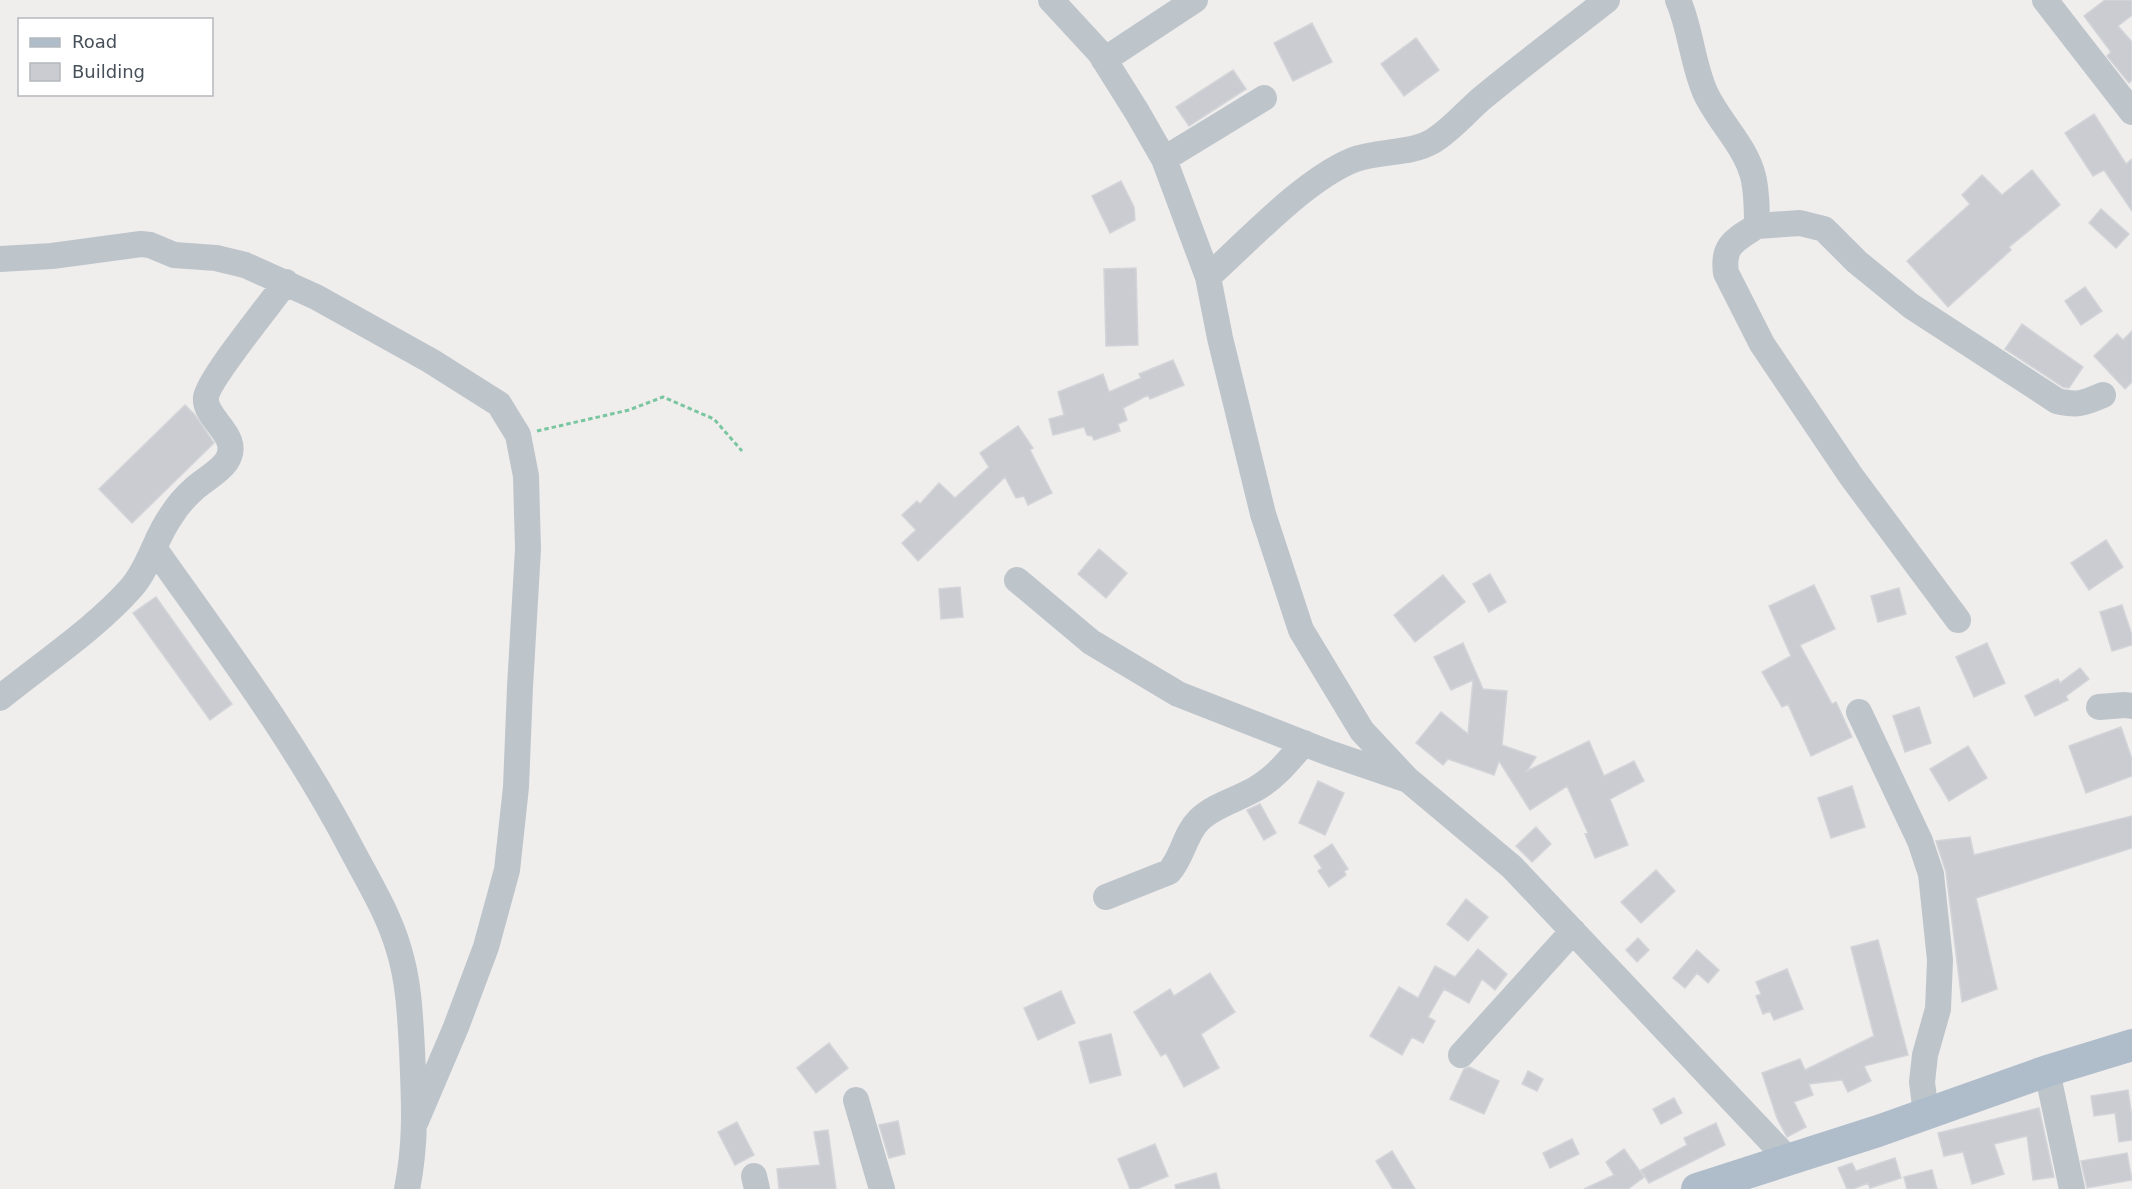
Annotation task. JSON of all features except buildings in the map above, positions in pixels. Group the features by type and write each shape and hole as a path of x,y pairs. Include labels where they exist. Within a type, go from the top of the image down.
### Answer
{"main road":[{"path":"1697,1189 1926,1114 2047,1071 2132,1045"}],"street":[{"path":"1051,0 1104,60 1164,159 1208,277 1220,338 1263,514 1301,630 1362,730 1407,779 1512,867 1788,1159"},
{"path":"1104,60 1195,0"},
{"path":"1208,277 1291,202 1324,177 1353,160 1380,152 1416,148 1432,141 1607,0"},
{"path":"1678,0 1686,20 1694,60 1706,93 1740,148 1753,175 1757,226"},
{"path":"2045,0 2132,112"},
{"path":"1164,159 1264,98"},
{"path":"1958,620 1851,476 1757,334 1726,273 1724,260 1728,248 1757,226 1800,222 1824,229 1857,262 1911,306 2057,401 2083,404 2103,395"},
{"path":"0,259 141,244 150,245 174,255 216,258 244,265 316,297 431,361 499,404 518,435 526,476 528,549 516,787 507,870 482,957 456,1027 416,1121"},
{"path":"0,698 90,626 132,587 146,567 170,517 192,490 226,463 230,451 226,433 207,408 206,397 217,375 286,282"},
{"path":"154,548 274,718 304,765 327,802 388,918 400,951 409,991 416,1121 407,1189"},
{"path":"1017,580 1091,642 1178,694 1304,743 1407,779"},
{"path":"2098,707 2132,706"},
{"path":"1859,712 1920,841 1931,874 1940,960 1938,1009 1925,1055 1922,1082 1926,1114"},
{"path":"1106,897 1169,872 1176,865 1189,833 1199,820 1258,788 1281,771 1304,743"},
{"path":"1461,1054 1573,931"},
{"path":"2047,1071 2072,1189"},
{"path":"856,1100 882,1189"}],"path":[{"path":"518,435 629,410 663,397 714,419 742,451"}]}
